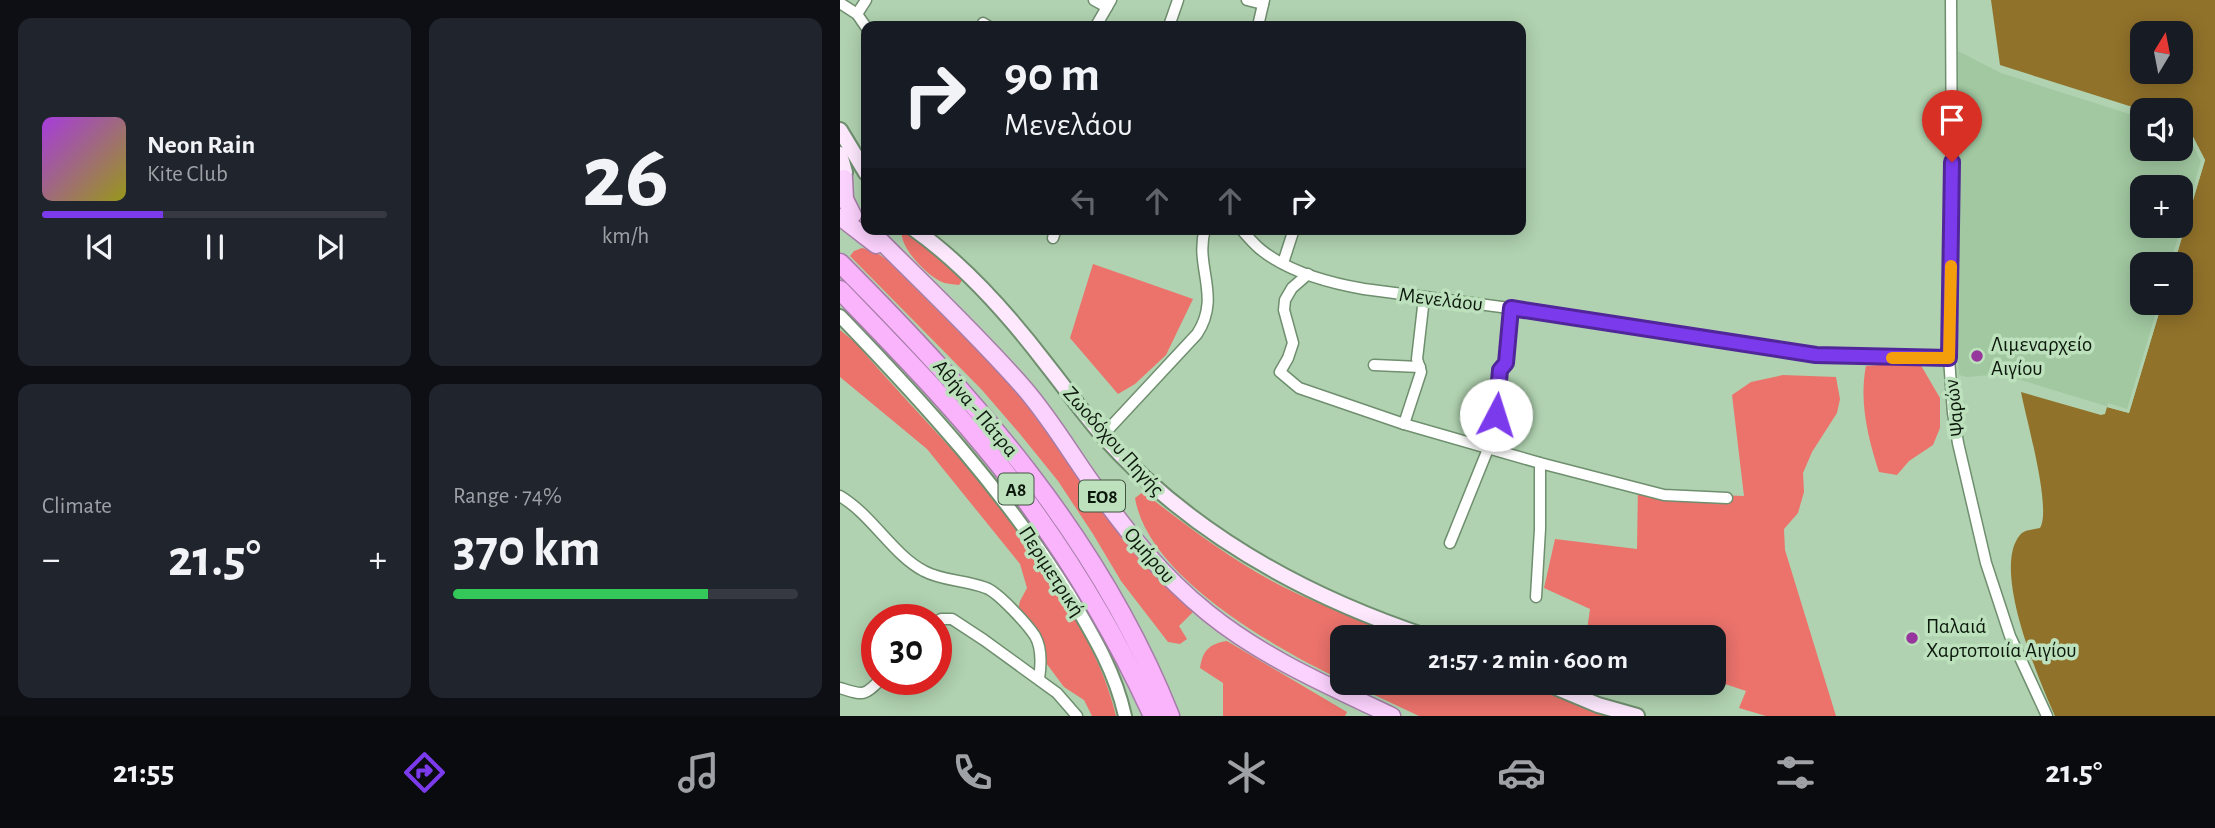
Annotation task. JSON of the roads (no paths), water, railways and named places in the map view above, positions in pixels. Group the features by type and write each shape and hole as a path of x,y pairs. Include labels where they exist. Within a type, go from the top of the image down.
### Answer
{"highway":[{"name":"Αθήνα - Πάτρα","path":"840,263 979,409 1051,500 1102,582 1153,673 1170,716"},
{"name":"Αθήνα - Πάτρα","path":"840,290 1000,466 1084,589 1137,681 1153,716"}],"main road":[{"path":"840,130 861,165"},
{"path":"841,169 847,216"},
{"name":"Ομήρου","path":"840,204 847,216 861,228"},
{"name":"Ομήρου","path":"869,235 906,267"},
{"name":"Ομήρου","path":"875,235 1025,389 1157,568 1206,612 1238,635 1311,676 1392,716"},
{"name":"Ζωοδόχου Πηγής","path":"921,235 967,272 1022,334 1103,436 1166,498 1206,529 1258,563 1331,600 1397,625"},
{"path":"1575,695 1637,716"}],"street":[{"path":"857,14 866,0"},
{"path":"1094,0 1109,4 1099,21"},
{"path":"1171,21 1178,0"},
{"path":"1247,0 1263,2 1259,21"},
{"name":"Ψαρών","path":"1951,0 1951,397 1958,443 1986,563 2010,636 2047,716"},
{"path":"840,4 857,14 862,21"},
{"path":"1103,436 1197,334 1205,319 1209,295 1203,249 1204,235"},
{"name":"Μενελάου","path":"1247,235 1260,249 1283,263 1340,285 1511,308 1816,355 1949,358"},
{"path":"1283,263 1292,235"},
{"path":"1308,274 1292,288 1285,300 1284,310 1293,343 1280,372 1299,388 1488,449 1664,495 1727,498"},
{"path":"1404,424 1421,372 1417,359 1424,298"},
{"path":"1496,415 1500,370 1506,363 1511,308"},
{"name":"Περιμετρική","path":"840,316 965,452 1032,539 1103,653 1117,686 1125,716"},
{"path":"1374,365 1420,367"},
{"path":"1450,543 1488,449"},
{"path":"1536,597 1540,463"},
{"path":"840,496 863,513 897,550 923,571 965,580 998,594 1035,637 1040,655 1039,679"},
{"path":"952,619 1039,679 1057,693 1077,716"},
{"path":"840,688 861,693"}],"place":[{"name":"Λιμεναρχείο Αιγίου","path":"1977,356"},
{"name":"Παλαιά Χαρτοποιία Αιγίου","path":"1912,638"}]}
